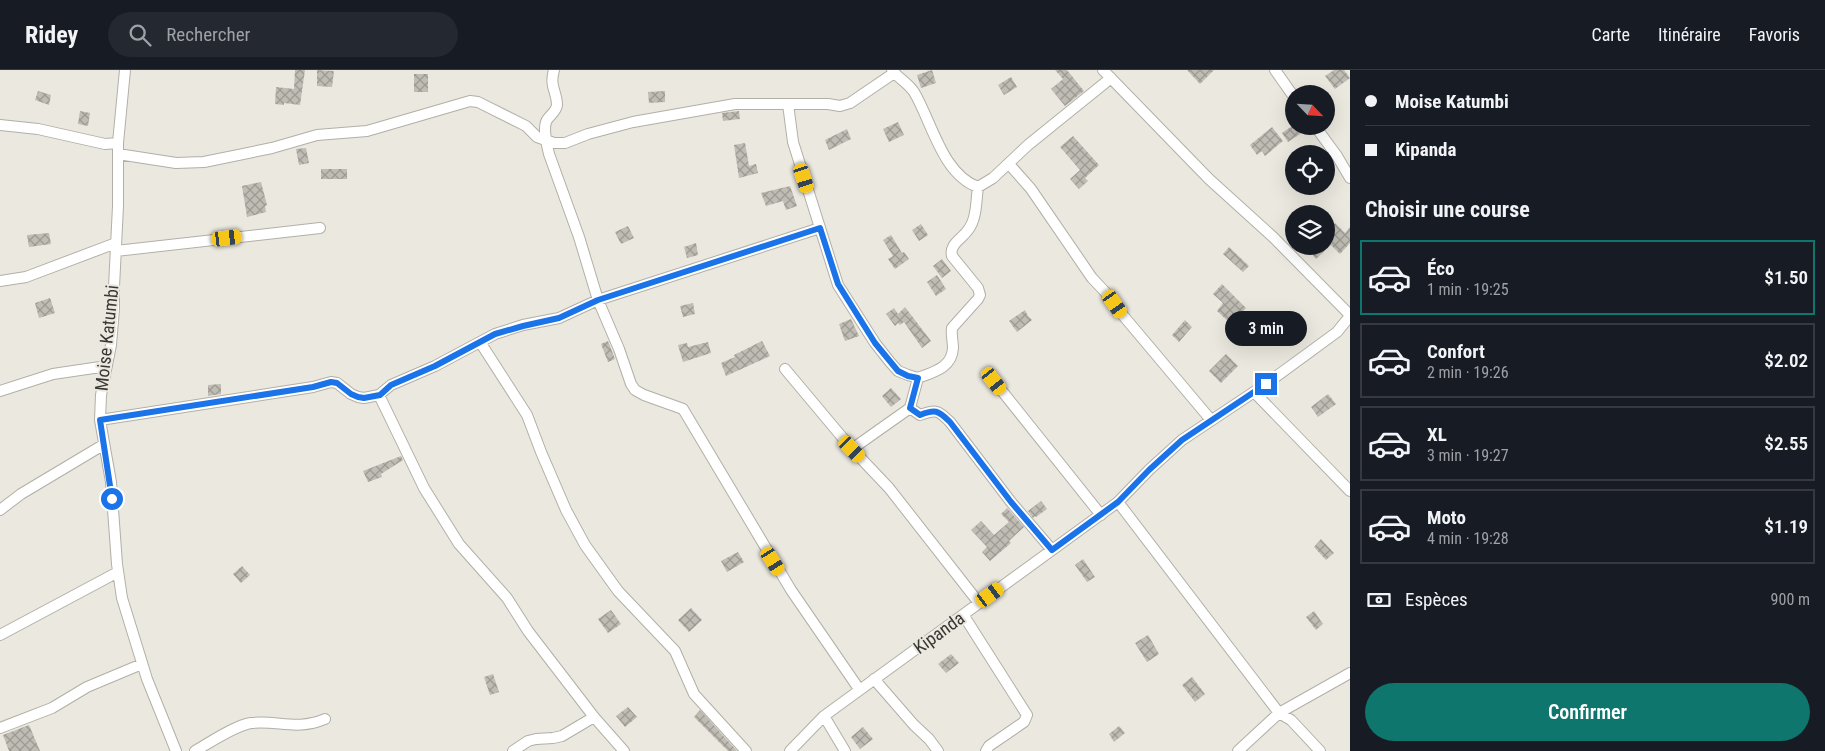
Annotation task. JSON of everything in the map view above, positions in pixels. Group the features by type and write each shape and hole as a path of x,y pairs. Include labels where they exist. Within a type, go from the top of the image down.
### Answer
{"street":[{"name":"Moise Katumbi","path":"125,70 118,148 114,309 107,366 101,395 100,420 111,482 118,572 122,598 142,664 176,751"},
{"path":"554,70 551,80 557,105 546,122 546,141 549,154 579,237 598,300 619,349 631,384 635,390 644,395 683,409 764,547 858,689"},
{"path":"1103,70 1209,180 1273,237 1350,315"},
{"path":"1275,70 1286,85"},
{"path":"0,125 38,129 176,162 204,162 272,148 317,135 367,131 470,101 478,102 526,126 537,137 546,141 565,143 588,134 633,122 735,104 828,104 840,106 850,103 893,71 915,94 936,142 946,158 967,182 978,187"},
{"path":"978,187 993,178 1028,145 1111,78"},
{"path":"788,104 793,142 838,284 875,343 898,371 908,376 918,378 944,367 951,357 953,350 952,328 980,295 978,288 952,256 951,252 952,247 969,230 974,215 978,187"},
{"path":"1322,135 1350,178"},
{"path":"1009,164 1042,204 1092,278 1211,420"},
{"path":"0,282 26,276 116,247 320,228"},
{"path":"100,420 313,387 331,382 337,383 358,397 364,398 380,395 391,385 435,366 495,334 559,318 598,300 820,228"},
{"name":"Kipanda","path":"790,751 824,716 858,689 964,616 979,603 1101,515 1118,502 1182,440 1254,392 1337,332 1350,315"},
{"path":"480,342 527,415 555,485 585,545 618,591 674,652 694,694 746,751"},
{"path":"0,391 53,374 107,366"},
{"path":"785,369 852,449 889,488 979,603"},
{"path":"852,449 910,408 918,378"},
{"path":"994,381 1101,515"},
{"path":"1254,392 1350,491"},
{"path":"380,395 424,488 459,544 507,598 528,631 594,718 624,751"},
{"path":"910,408 920,415 932,410 938,412 950,422 1011,502 1052,550"},
{"path":"0,510 21,494 103,445"},
{"path":"1118,502 1279,714 1291,720 1320,751"},
{"path":"0,635 118,572"},
{"path":"964,616 1027,715 1024,722 989,746 986,751"},
{"path":"0,728 52,708 87,687 142,664"},
{"path":"1238,751 1279,714 1350,672"},
{"path":"874,679 910,721 929,738 938,751"},
{"path":"824,716 845,751"},
{"path":"513,751 536,739 562,736 594,718"},
{"path":"195,751 244,725 271,723 308,726 325,719"}],"building":[{"path":"295,70 305,70 300,105 275,104 276,87 294,89"},
{"path":"317,70 334,71 332,87 317,86"},
{"path":"932,70 936,83 921,88 917,75"},
{"path":"1055,70 1067,70 1084,91 1065,106 1051,89 1063,79"},
{"path":"1187,70 1214,70 1200,84"},
{"path":"1334,70 1344,70 1350,78 1335,89 1335,85 1332,85 1325,76"},
{"path":"414,74 428,74 428,92 414,92"},
{"path":"1011,77 1017,87 1004,95 998,85"},
{"path":"38,91 51,95 49,105 35,100"},
{"path":"665,91 665,102 649,103 648,92"},
{"path":"80,111 90,113 88,126 78,124"},
{"path":"739,111 740,119 723,121 722,113"},
{"path":"898,122 904,135 889,142 883,129"},
{"path":"1272,127 1283,141 1265,156 1262,151 1257,155 1250,145"},
{"path":"847,129 851,139 829,150 825,140"},
{"path":"1285,131 1285,135 1298,135 1288,142 1282,133"},
{"path":"1073,136 1099,165 1085,178 1088,181 1079,189 1070,179 1080,170 1060,147"},
{"path":"745,143 749,166 756,164 758,173 739,178 734,145"},
{"path":"306,148 309,163 299,165 296,149"},
{"path":"321,169 347,169 347,179 321,179"},
{"path":"261,182 267,205 265,206 266,212 247,217 242,186"},
{"path":"790,186 797,206 786,210 783,201 766,206 761,193"},
{"path":"1335,223 1345,233 1350,227 1350,243 1340,254 1335,249"},
{"path":"921,224 928,235 919,241 912,230"},
{"path":"628,226 634,238 621,244 615,232"},
{"path":"49,233 51,244 29,247 27,235"},
{"path":"891,235 902,253 904,252 909,259 895,269 888,259 893,256 883,240"},
{"path":"696,243 698,255 687,258 684,247"},
{"path":"1229,247 1249,266 1243,272 1223,254"},
{"path":"942,259 951,271 942,278 933,266"},
{"path":"937,275 946,289 936,296 927,282"},
{"path":"1222,284 1246,308 1234,321 1231,319 1229,322 1217,311 1223,303 1213,294"},
{"path":"50,298 55,313 39,318 35,303"},
{"path":"693,303 695,314 683,317 680,306"},
{"path":"905,307 931,341 922,348 904,322 900,325 898,323 895,326 886,314 894,308 898,314"},
{"path":"1025,310 1032,320 1017,332 1009,321"},
{"path":"851,319 859,336 845,341 839,324"},
{"path":"1185,320 1192,327 1179,342 1172,335"},
{"path":"608,341 615,359 608,362 601,344"},
{"path":"762,341 770,356 726,376 721,363"},
{"path":"708,342 711,353 683,362 678,345 687,343 688,347"},
{"path":"1226,354 1238,366 1221,383 1209,371"},
{"path":"221,384 221,394 208,396 208,385"},
{"path":"891,388 901,399 891,407 882,396"},
{"path":"1328,394 1336,404 1318,417 1311,407"},
{"path":"401,456 403,460 381,474 382,477 368,482 363,471"},
{"path":"1041,501 1047,509 1033,518 1028,511"},
{"path":"1007,508 1024,527 1009,541 1011,543 990,561 982,552 987,547 971,530 981,521 994,535 1009,522 1001,514"},
{"path":"1321,539 1334,553 1326,560 1314,547"},
{"path":"738,552 744,562 727,572 721,561"},
{"path":"1083,559 1095,577 1087,582 1075,565"},
{"path":"242,566 250,575 241,583 233,574"},
{"path":"691,608 702,620 689,632 678,620"},
{"path":"611,610 621,624 608,633 598,619"},
{"path":"1314,611 1323,624 1316,630 1306,617"},
{"path":"1148,635 1159,654 1147,662 1135,643"},
{"path":"951,654 959,663 946,673 938,664"},
{"path":"493,674 499,692 490,695 484,677"},
{"path":"1192,677 1205,694 1195,702 1182,685"},
{"path":"628,707 637,717 625,727 616,716"},
{"path":"700,710 737,751 728,751 694,717"},
{"path":"29,725 40,751 9,751 3,735"},
{"path":"1119,726 1125,733 1114,742 1109,734"},
{"path":"863,727 873,739 860,749 851,737"}],"route":[{"path":"112,499 111,482 100,420 313,387 326,382 337,383 358,397 364,398 380,395 391,385 404,378 435,366 495,334 559,318 598,300 820,228 838,284 875,343 898,371 918,378 910,408 920,415 932,410 944,416 1011,502 1052,550 1118,502 1149,470 1192,432 1266,384"}]}
